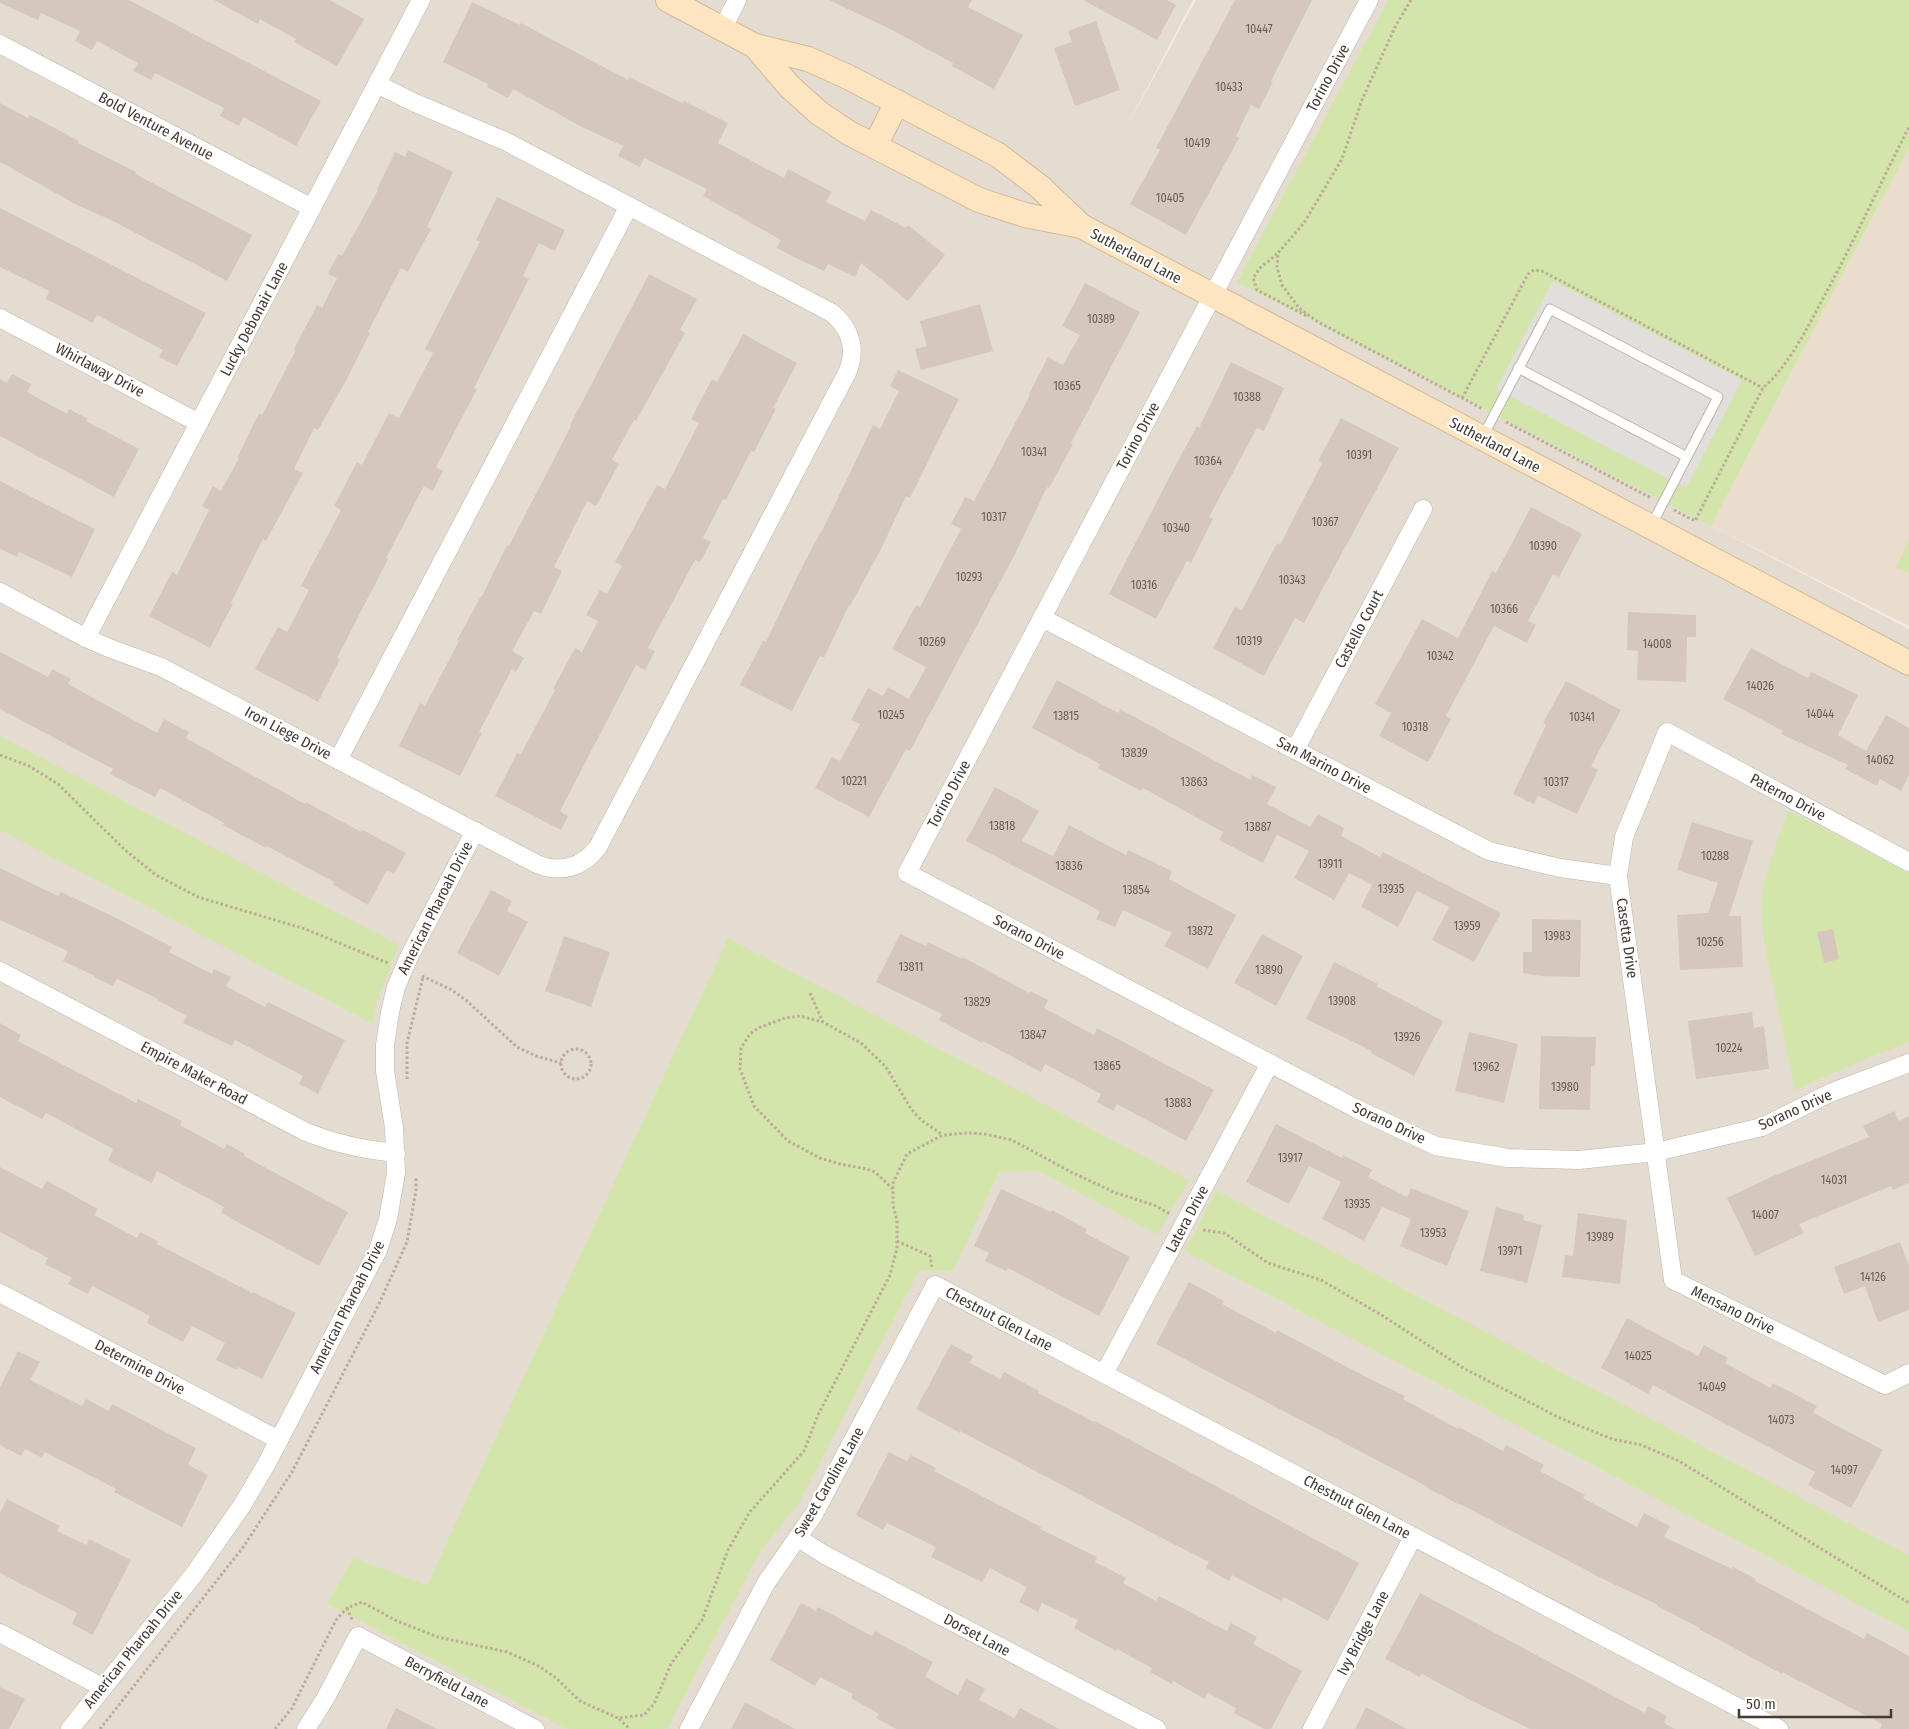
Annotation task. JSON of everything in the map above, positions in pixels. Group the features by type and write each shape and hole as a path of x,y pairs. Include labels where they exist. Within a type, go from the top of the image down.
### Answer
{"street":[{"name":"Lucky Debonair Lane","path":"86,638 421,0"},
{"name":"Sutherland Lane","path":"668,0 755,46 808,59 846,76 998,155 1040,187 1081,226 1909,662"},
{"path":"723,28 738,0"},
{"name":"Torino Drive","path":"907,873 1369,0"},
{"name":"Bold Venture Avenue","path":"0,44 312,208"},
{"name":"Sutherland Lane","path":"755,46 790,87 819,113 842,129 979,200 1025,215 1081,226"},
{"path":"338,760 629,206 507,142 420,105 377,84"},
{"path":"875,146 897,102"},
{"name":"Iron Liege Drive","path":"0,592 86,638 161,667 544,867 558,869 575,866 587,859 598,847 847,373 852,354 852,343 847,330 832,313 629,206"},
{"name":"Whirlaway Drive","path":"0,318 199,422"},
{"name":"Castello Court","path":"1295,750 1423,509"},
{"name":"San Marino Drive","path":"1042,618 1490,851 1560,868 1618,876"},
{"name":"Paterno Drive","path":"1667,732 1909,862"},
{"name":"Casetta Drive","path":"1656,1152 1618,876 1624,837 1667,732"},
{"name":"American Pharoah Drive","path":"70,1729 209,1554 243,1504 279,1440 383,1238 393,1200 396,1153 394,1128 386,1084 385,1045 390,1012 403,969 475,831"},
{"name":"Sorano Drive","path":"907,873 1355,1108 1436,1146 1508,1158 1544,1160 1579,1160 1656,1152 1762,1127 1830,1093 1909,1063"},
{"name":"Empire Maker Road","path":"0,971 306,1132 344,1146 396,1153"},
{"name":"Latera Drive","path":"1104,1374 1270,1063"},
{"name":"Mensano Drive","path":"1656,1152 1673,1280 1885,1385 1909,1373"},
{"name":"Chestnut Glen Lane","path":"935,1285 1779,1729"},
{"name":"Sweet Caroline Lane","path":"689,1729 766,1582 814,1514 935,1285"},
{"name":"Determine Drive","path":"0,1293 279,1440"},
{"name":"Ivy Bridge Lane","path":"1312,1729 1413,1537"},
{"name":"Dorset Lane","path":"798,1538 834,1559 1157,1729"},
{"path":"0,1633 102,1687"},
{"name":"Berryfield Lane","path":"306,1729 325,1699 358,1636 536,1729"}],"lane":[{"path":"1482,438 1550,309 1626,348 1718,397 1650,527"},
{"path":"1518,368 1687,457"}],"path":[{"path":"1411,0 1396,25 1362,100 1342,159 1304,223 1278,253 1260,268 1253,278 1257,290 1695,522 1763,388 1777,375 1807,328 1836,275 1909,127"},
{"path":"1278,253 1277,267 1282,285 1298,308 1318,322"},
{"path":"0,756 30,766 58,784 125,850 156,875 172,884 198,897 305,929 452,990 467,1001 516,1047 536,1056 561,1063"},
{"path":"810,993 823,1022"},
{"path":"893,1189 875,1172 820,1158 788,1141 754,1106 740,1069 741,1048 750,1034 758,1028 785,1018 800,1016 823,1022 862,1043 886,1067 911,1109 921,1120 943,1135"},
{"path":"576,1049 584,1051 588,1055 591,1067 589,1073 578,1080 566,1076 562,1070 561,1063 563,1056 569,1051 576,1049"},
{"path":"618,1718 644,1715 654,1704 671,1664 702,1620 728,1550 749,1513 804,1450 818,1415 890,1275 898,1248 897,1220 893,1206 893,1183 907,1154 943,1135 985,1134 1012,1140 1071,1172 1116,1193 1154,1205 1203,1230 1224,1233 1268,1263 1321,1280 1383,1316 1466,1369 1560,1418 1612,1439 1641,1445 1679,1461 1909,1603"},
{"path":"897,1241 930,1256 935,1285"},
{"path":"275,1729 292,1708 336,1620 347,1608 362,1602 397,1621 438,1636 515,1655 556,1678 580,1701 618,1718 630,1729"}],"shaded area":[{"path":"0,0 1193,0 1124,132 1196,0 1909,0 1711,526 1909,629 1909,1729 0,1729"},
{"path":"1909,148 1909,626 1711,526"},
{"path":"1553,281 1742,380 1686,488 1496,389"}],"green space":[{"path":"1388,0 1909,0 1909,148 1711,526 1237,282"},
{"path":"1909,539 1909,573 1896,568"},
{"path":"0,736 399,945 376,1004 373,1024 0,830"},
{"path":"1788,810 1909,873 1909,1042 1795,1090 1764,943 1761,914 1762,890"},
{"path":"728,938 1189,1180 1157,1234 1038,1171 999,1172 953,1271 919,1271 797,1506 759,1553 667,1729 567,1729 327,1604 353,1558 427,1585"},
{"path":"1216,1190 1909,1555 1909,1631 1185,1251"}],"building":[{"path":"0,0 129,0 321,101 296,146 243,117 239,126 220,116 224,108 155,73 151,80 133,71 138,63 97,41 92,50 75,41 80,31 41,13 38,20 0,3"},
{"path":"214,0 330,0 364,19 337,66 294,42 296,39 260,19 258,24"},
{"path":"829,0 972,0 968,7 1023,35 994,89 952,66 953,63 892,30"},
{"path":"1083,0 1167,0 1176,5 1157,40"},
{"path":"1235,0 1312,0 1259,109 1251,105 1236,136 1239,138 1186,235 1130,204 1160,150 1156,148"},
{"path":"472,2 520,25 521,23 628,80 629,77 728,123 718,143 784,178 788,169 832,192 826,202 865,221 871,210 906,228 908,225 945,255 908,301 861,263 855,277 828,264 824,271 777,248 781,240 703,196 707,189 644,158 640,167 618,156 623,146 582,127 513,89 508,98 487,87 488,84 443,62"},
{"path":"1096,21 1120,90 1075,106 1054,48 1072,42 1068,31"},
{"path":"0,103 28,118 30,115 79,141 78,143 136,172 135,174 252,235 227,281 111,220 77,205 0,162"},
{"path":"408,150 453,172 427,227 431,229 408,272 401,268 368,332 370,333 348,377 318,430 314,428 294,469 303,473 266,541 263,539 210,648 149,616 172,572 177,575 209,510 202,506 213,486 221,491 239,458 237,458 259,413 262,415 317,305 322,308 337,278 328,274 338,254 342,256 378,190 395,152 405,157"},
{"path":"497,197 565,230 555,251 539,243 523,276 529,279 474,388 477,389 436,467 443,471 433,491 424,486 386,558 388,559 337,658 340,659 318,702 255,669 278,627 287,632 309,590 301,586 341,510 334,506 357,462 362,465 389,413 399,418 433,353 425,349 480,242 476,240"},
{"path":"0,208 206,313 177,366 159,357 163,350 97,315 93,323 46,299 49,291 0,267"},
{"path":"649,274 697,299 680,330 685,333 612,460 619,464 596,506 587,501 554,567 562,571 541,614 534,611 512,651 524,658 516,672 512,669 479,732 482,733 460,776 399,746 420,703 425,706 459,641 457,640 482,596 507,545 509,546"},
{"path":"1085,283 1140,312 1071,443 1073,444 1049,488 1047,487 1015,554 910,751 906,749 869,817 815,788 832,757 840,761 860,724 851,720 868,688 883,696 888,687 909,699 926,667 892,649 916,605 920,607 961,529 951,524 965,497 974,501 1048,357 1063,365 1080,335 1062,326"},
{"path":"980,304 993,351 921,370 915,349 927,346 920,321"},
{"path":"743,334 797,363 773,408 776,409 754,452 751,451 726,500 723,499 703,538 711,542 700,562 695,560 648,648 655,651 645,670 636,665 560,811 568,816 561,830 495,796 517,753 521,754 575,648 582,652 598,621 586,615 600,590 607,594 622,566 615,562 657,485 665,489 699,423 691,419 712,379 717,382"},
{"path":"1231,362 1284,388 1264,431 1257,428 1209,517 1213,519 1191,563 1187,561 1156,619 1109,594 1197,426 1199,428"},
{"path":"898,370 959,399 910,498 906,496 881,549 849,605 824,658 820,656 792,711 740,685 763,641 766,642 873,425 880,429 899,391 890,386"},
{"path":"12,374 31,384 27,392 67,414 69,409 88,419 86,421 139,449 114,497 0,436 0,379 7,383"},
{"path":"1341,418 1399,448 1304,623 1295,618 1264,676 1213,648 1235,607 1242,610 1277,543 1280,545 1322,463 1318,461"},
{"path":"0,481 95,529 72,577 19,552 17,557 0,549"},
{"path":"1531,507 1582,534 1559,577 1553,574 1528,621 1536,625 1527,643 1494,626 1446,716 1451,719 1428,762 1379,736 1391,713 1375,704 1422,619 1458,638 1492,571 1496,573"},
{"path":"1628,612 1696,615 1696,637 1687,637 1686,682 1637,680 1638,651 1627,650"},
{"path":"1751,648 1808,678 1811,672 1858,695 1838,735 1866,751 1886,715 1909,728 1909,775 1901,791 1880,779 1877,786 1845,769 1848,765 1781,734 1783,731 1723,699"},
{"path":"0,652 48,677 52,669 71,679 68,684 157,733 164,719 189,732 186,738 241,769 305,804 306,802 361,832 363,830 406,853 394,874 387,870 368,905 333,885 334,882 223,825 224,823 160,788 155,797 110,774 113,769 0,709"},
{"path":"1057,680 1118,713 1120,709 1250,780 1252,775 1276,787 1267,804 1310,827 1318,814 1344,828 1341,836 1380,857 1383,852 1501,913 1474,962 1432,940 1449,907 1417,891 1398,927 1361,907 1372,885 1349,873 1334,900 1294,878 1309,851 1277,835 1263,863 1219,840 1223,832 1143,788 1141,791 1098,768 1100,764 1032,728"},
{"path":"1566,681 1621,710 1591,766 1598,770 1577,814 1538,796 1534,804 1513,794 1546,725 1543,723"},
{"path":"995,787 1039,811 1022,841 1053,856 1069,825 1126,855 1128,850 1172,871 1169,879 1236,915 1208,969 1164,946 1172,933 1123,910 1115,927 1096,919 1100,911 966,841"},
{"path":"1692,822 1753,841 1729,916 1741,916 1743,967 1680,970 1677,915 1708,913 1718,883 1677,870"},
{"path":"0,868 58,896 61,892 110,915 172,947 169,952 212,974 214,969 231,977 226,986 265,1007 268,1002 345,1040 318,1094 299,1084 303,1076 235,1040 232,1046 183,1023 187,1016 158,999 117,979 113,986 94,977 63,961 68,951 0,920"},
{"path":"491,890 512,901 507,911 528,922 499,976 457,953"},
{"path":"1532,919 1581,920 1580,977 1541,976 1523,973 1523,952 1532,952"},
{"path":"1833,929 1839,959 1824,963 1817,932"},
{"path":"900,934 926,946 928,942 962,959 963,957 1029,993 1030,991 1048,1000 1044,1008 1094,1035 1097,1028 1214,1090 1186,1141 1117,1104 1113,1111 1097,1102 1101,1094 1045,1064 1041,1072 983,1041 982,1043 939,1020 942,1014 876,982"},
{"path":"1262,934 1303,956 1276,1006 1234,983"},
{"path":"564,936 610,952 591,1007 545,991"},
{"path":"1334,962 1378,984 1376,986 1443,1021 1414,1076 1371,1053 1372,1051 1306,1019"},
{"path":"1752,1012 1754,1028 1764,1026 1769,1069 1696,1079 1688,1021"},
{"path":"0,1023 21,1035 18,1041 136,1103 138,1099 182,1121 180,1125 224,1149 227,1144 245,1154 244,1156 348,1212 319,1266 221,1213 224,1207 157,1171 152,1183 108,1161 113,1149 46,1113 42,1119 0,1097"},
{"path":"1469,1032 1518,1044 1504,1103 1455,1091"},
{"path":"1541,1036 1596,1037 1595,1066 1591,1066 1590,1110 1539,1109"},
{"path":"1894,1111 1899,1121 1909,1116 1909,1183 1893,1190 1891,1186 1799,1224 1804,1233 1755,1256 1727,1198 1771,1177 1869,1137 1863,1126"},
{"path":"1276,1124 1342,1158 1343,1155 1372,1170 1368,1177 1407,1197 1411,1188 1469,1211 1447,1266 1400,1246 1411,1219 1382,1207 1364,1241 1322,1219 1341,1182 1309,1166 1289,1204 1246,1182"},
{"path":"0,1167 42,1189 47,1181 98,1209 94,1215 137,1238 140,1232 158,1241 157,1244 252,1293 296,1313 262,1379 238,1367 237,1370 216,1360 225,1343 192,1326 183,1342 147,1323 150,1316 92,1286 88,1294 68,1284 72,1278 45,1264 48,1258 0,1232"},
{"path":"1001,1189 1051,1212 1052,1210 1087,1229 1085,1233 1130,1257 1099,1316 1008,1268 1006,1271 985,1261 989,1253 974,1246"},
{"path":"1496,1207 1524,1215 1523,1220 1542,1225 1527,1283 1480,1271"},
{"path":"1578,1213 1627,1220 1620,1284 1562,1277 1565,1255 1573,1256"},
{"path":"1900,1242 1909,1266 1909,1310 1878,1322 1865,1286 1844,1294 1834,1267"},
{"path":"1189,1282 1224,1301 1222,1304 1276,1333 1277,1330 1405,1396 1403,1399 1458,1429 1459,1427 1503,1451 1506,1445 1544,1465 1540,1471 1585,1495 1583,1498 1637,1527 1644,1513 1670,1526 1664,1537 1732,1569 1733,1567 1756,1579 1755,1581 1864,1639 1867,1633 1909,1656 1909,1729 1880,1729 1882,1724 1782,1672 1782,1674 1658,1605 1605,1580 1427,1488 1156,1344"},
{"path":"1627,1318 1698,1356 1704,1345 1728,1358 1725,1363 1770,1388 1773,1383 1817,1406 1813,1413 1883,1450 1851,1508 1808,1485 1815,1472 1653,1385 1648,1394 1601,1368"},
{"path":"951,1344 973,1356 970,1363 1000,1379 1004,1372 1039,1391 1038,1393 1095,1421 1359,1563 1328,1621 1284,1597 1281,1601 1232,1575 1229,1581 1206,1568 1209,1562 916,1409"},
{"path":"18,1351 40,1362 30,1380 82,1406 86,1399 109,1411 112,1404 196,1448 188,1465 208,1475 182,1527 114,1492 116,1489 45,1452 42,1458 25,1449 21,1456 0,1445 0,1387"},
{"path":"889,1452 907,1461 911,1455 936,1468 934,1471 1041,1527 1040,1529 1097,1557 1095,1562 1126,1578 1123,1583 1156,1601 1159,1596 1227,1631 1231,1623 1257,1637 1253,1644 1302,1671 1271,1729 1264,1729 1234,1713 1236,1708 1208,1693 1205,1699 1173,1681 1172,1684 1150,1672 1152,1668 1074,1628 1078,1620 1042,1603 1038,1612 1019,1602 1027,1587 990,1568 982,1582 931,1557 936,1547 887,1523 883,1530 856,1515"},
{"path":"7,1499 60,1526 57,1531 86,1545 89,1539 131,1560 93,1635 72,1624 77,1613 0,1573 0,1513"},
{"path":"1420,1593 1645,1713 1648,1706 1667,1716 1664,1723 1675,1729 1530,1729 1422,1674 1420,1677 1385,1659"},
{"path":"801,1603 816,1611 818,1607 872,1636 875,1631 933,1662 925,1677 958,1695 966,1678 985,1689 979,1700 1014,1718 1020,1708 1059,1729 896,1729 876,1718 879,1714 851,1698 853,1694 820,1677 815,1686 770,1660"},
{"path":"0,1687 25,1699 9,1729 0,1729"},
{"path":"745,1702 795,1729 731,1729"},
{"path":"1366,1707 1407,1729 1355,1729"},
{"path":"396,1708 437,1729 386,1729"}]}
